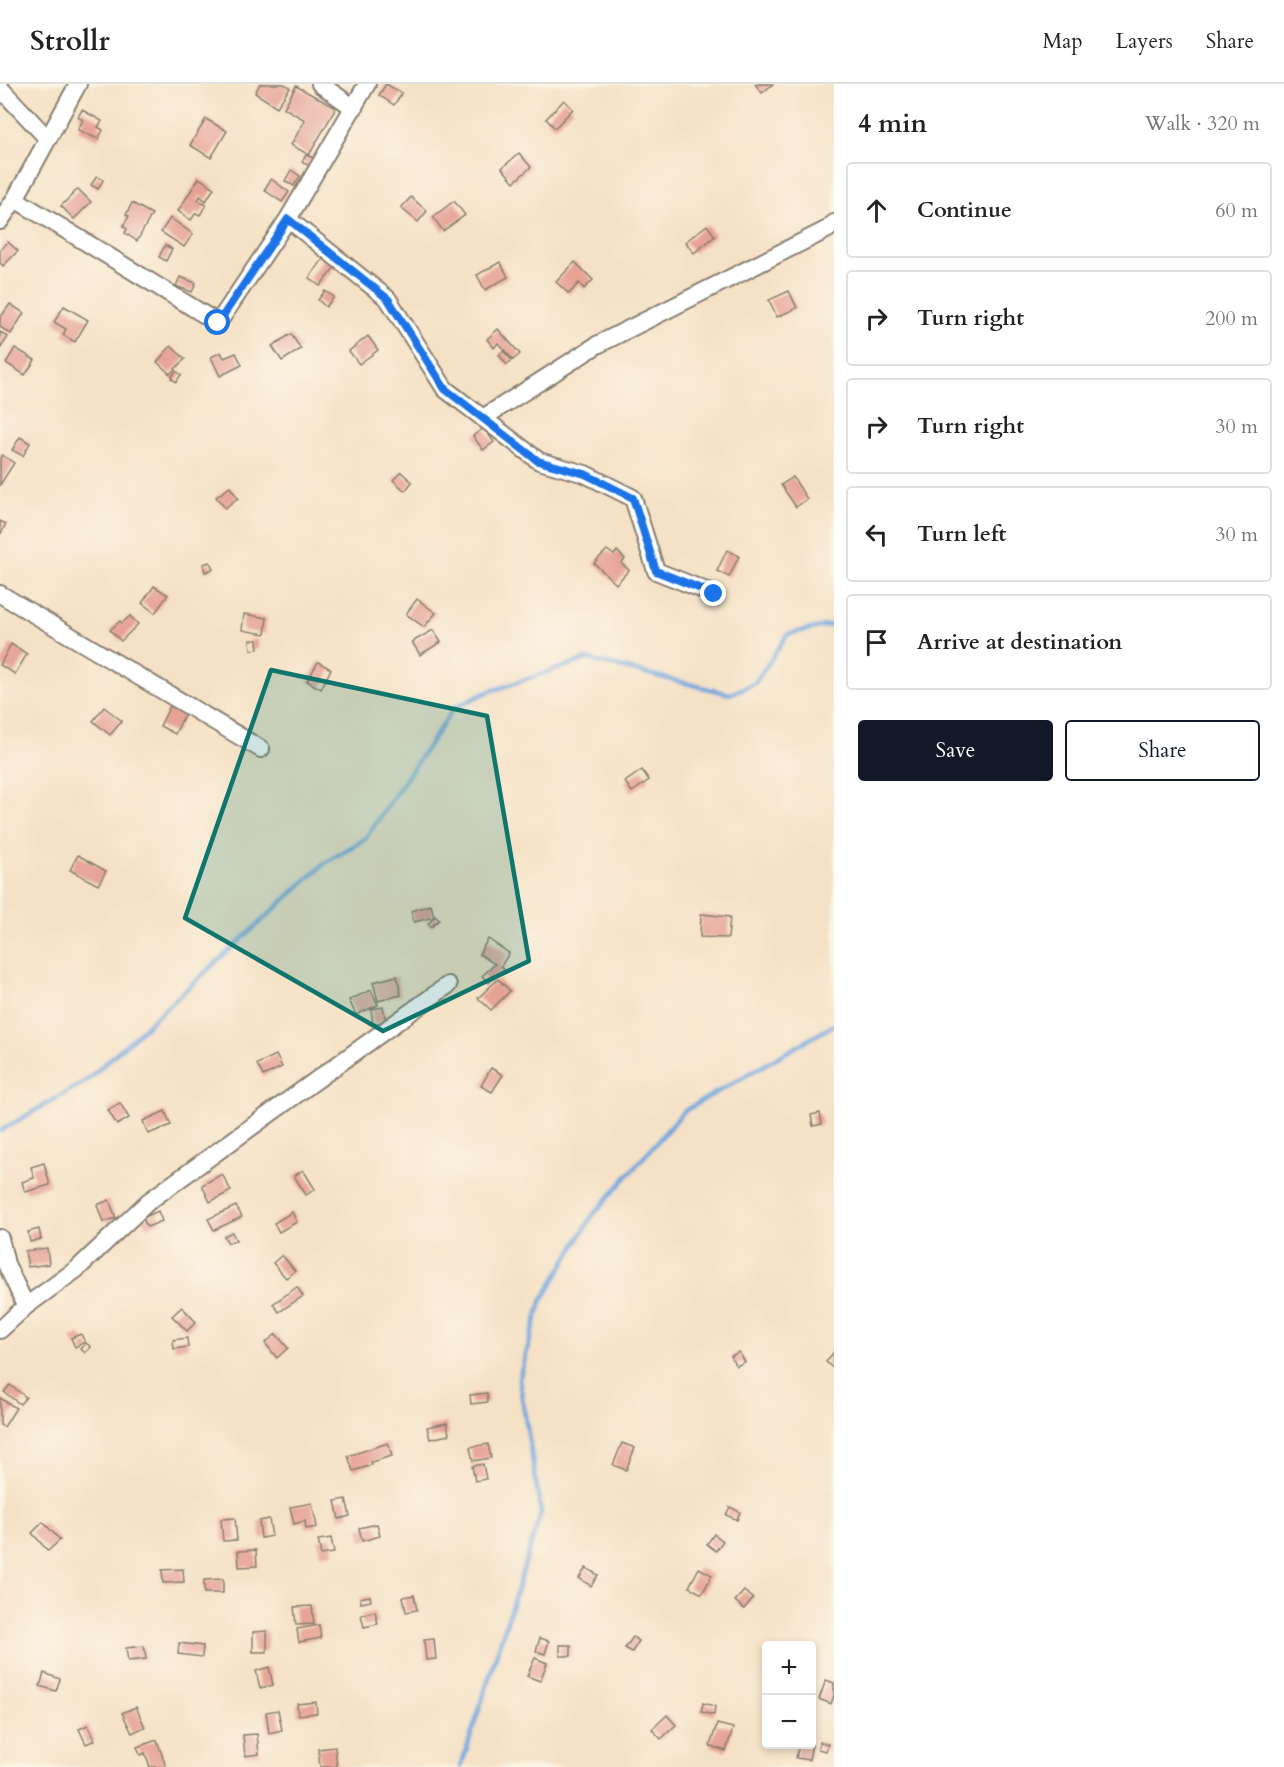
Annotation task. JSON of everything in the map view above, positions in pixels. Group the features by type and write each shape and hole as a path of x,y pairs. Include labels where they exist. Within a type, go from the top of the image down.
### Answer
{"street":[{"path":"0,221 15,199 78,84"},
{"path":"320,84 354,108"},
{"path":"15,199 218,323 288,219 367,84"},
{"path":"0,88 48,139"},
{"path":"288,219 388,299 445,389 538,461 585,474 633,498 656,571 714,594"},
{"path":"483,418 597,345 828,229 834,223"},
{"path":"0,594 261,749"},
{"path":"0,1330 26,1306 76,1269 149,1201 448,985"},
{"path":"0,1238 3,1265 26,1306"}],"highlighted area":[{"path":"271,670 487,716 529,961 383,1031 185,918"}],"building":[{"path":"260,84 284,84 290,88 277,107 255,93"},
{"path":"386,84 402,93 394,105 379,95"},
{"path":"755,84 773,84 762,93"},
{"path":"296,86 336,108 309,155 291,145 305,120 284,108"},
{"path":"564,100 573,109 555,128 546,119"},
{"path":"82,110 102,121 98,127 103,130 98,139 78,130 83,120 78,117"},
{"path":"206,119 227,131 211,158 190,145"},
{"path":"519,153 531,167 514,182 502,168"},
{"path":"306,155 314,158 310,166 302,162"},
{"path":"291,170 300,176 294,186 285,181"},
{"path":"97,176 103,180 98,189 91,185"},
{"path":"199,178 214,188 206,201 200,196 198,200 206,205 200,215 196,213 191,220 178,211"},
{"path":"271,179 289,192 282,202 264,190"},
{"path":"78,189 91,202 74,219 61,206"},
{"path":"411,197 427,211 418,222 401,208"},
{"path":"454,201 465,215 443,231 433,217"},
{"path":"132,203 152,214 137,241 125,233 127,229 123,226 129,216 126,215"},
{"path":"170,218 193,234 184,247 161,232"},
{"path":"707,225 715,236 694,253 685,242"},
{"path":"8,242 18,251 3,266 0,263 0,250"},
{"path":"165,245 172,249 166,261 159,257"},
{"path":"326,255 338,263 320,286 309,278"},
{"path":"500,262 508,277 485,290 477,275"},
{"path":"575,262 593,280 584,289 579,283 569,294 556,282"},
{"path":"180,277 196,283 192,292 176,286"},
{"path":"325,291 334,297 326,307 318,300"},
{"path":"789,291 797,308 777,317 769,300"},
{"path":"10,304 24,313 11,334 0,327 0,318"},
{"path":"64,306 88,320 75,342 63,335 66,329 54,322"},
{"path":"498,329 520,354 513,360 498,343 494,348 487,339"},
{"path":"0,332 8,337 0,349"},
{"path":"291,334 301,349 282,361 272,346"},
{"path":"368,336 378,350 359,364 349,351"},
{"path":"171,346 185,359 170,374 157,362"},
{"path":"15,348 35,360 25,375 6,363"},
{"path":"503,351 512,360 507,365 499,355"},
{"path":"221,352 224,358 236,353 242,365 220,376 211,357"},
{"path":"176,371 181,375 176,382 171,378"},
{"path":"484,428 494,442 483,450 473,436"},
{"path":"20,437 30,443 23,456 12,450"},
{"path":"2,455 14,463 0,485 0,458"},
{"path":"401,472 412,482 405,491 393,480"},
{"path":"793,477 807,499 796,507 781,485"},
{"path":"230,487 238,498 225,508 216,497"},
{"path":"0,521 6,524 0,535"},
{"path":"607,550 614,555 617,551 625,559 621,563 629,570 616,584 594,563"},
{"path":"727,550 739,556 729,577 717,571"},
{"path":"210,562 213,569 205,572 203,564"},
{"path":"154,586 168,595 155,613 142,603"},
{"path":"417,599 436,613 424,627 406,614"},
{"path":"244,614 267,618 265,634 242,630"},
{"path":"130,616 138,624 121,641 110,630"},
{"path":"433,630 441,642 420,655 412,642"},
{"path":"250,640 257,640 258,649 251,650"},
{"path":"11,644 27,654 15,674 0,665"},
{"path":"318,662 331,669 321,689 307,681"},
{"path":"170,706 185,713 175,734 160,726"},
{"path":"104,707 122,721 110,735 93,721"},
{"path":"642,770 649,780 632,792 625,782"},
{"path":"78,855 106,871 98,885 70,870"},
{"path":"431,905 434,917 414,922 411,911"},
{"path":"701,914 730,917 728,938 700,937"},
{"path":"435,916 439,920 431,927 428,924"},
{"path":"488,939 509,953 501,966 504,969 489,983 482,976 495,964 479,954"},
{"path":"397,976 401,995 378,1001 373,982"},
{"path":"498,979 510,991 491,1010 478,998"},
{"path":"371,990 378,1005 356,1015 349,1000"},
{"path":"383,1007 386,1021 373,1024 371,1009"},
{"path":"276,1055 282,1067 263,1076 257,1064"},
{"path":"491,1068 503,1075 492,1092 481,1086"},
{"path":"120,1103 129,1118 117,1125 108,1110"},
{"path":"165,1111 171,1125 148,1134 143,1121"},
{"path":"820,1113 822,1124 813,1126 811,1115"},
{"path":"44,1163 50,1185 25,1192 22,1182 34,1178 31,1167"},
{"path":"303,1170 315,1189 306,1195 294,1176"},
{"path":"222,1174 231,1191 210,1202 202,1185"},
{"path":"109,1200 116,1218 103,1222 97,1205"},
{"path":"236,1206 242,1217 214,1230 208,1219"},
{"path":"158,1211 162,1221 147,1227 143,1218"},
{"path":"292,1212 297,1222 279,1232 274,1223"},
{"path":"39,1229 41,1239 30,1242 28,1232"},
{"path":"232,1232 236,1240 228,1243 224,1236"},
{"path":"47,1248 49,1264 28,1267 25,1251"},
{"path":"282,1255 295,1271 286,1278 273,1263"},
{"path":"297,1287 303,1296 279,1312 273,1304"},
{"path":"182,1307 196,1322 187,1331 172,1316"},
{"path":"81,1334 85,1342 75,1347 71,1338"},
{"path":"276,1334 288,1348 277,1358 265,1343"},
{"path":"187,1338 188,1347 174,1349 173,1340"},
{"path":"86,1343 91,1347 85,1353 81,1349"},
{"path":"739,1352 745,1362 736,1366 731,1356"},
{"path":"834,1352 834,1369 826,1362"},
{"path":"10,1385 26,1397 20,1404 4,1392"},
{"path":"487,1393 488,1402 471,1404 470,1395"},
{"path":"0,1398 16,1408 4,1427 0,1425"},
{"path":"447,1423 449,1435 430,1439 427,1427"},
{"path":"388,1443 392,1456 371,1462 372,1465 353,1471 348,1456"},
{"path":"622,1443 635,1448 626,1470 613,1465"},
{"path":"488,1444 491,1458 473,1461 470,1447"},
{"path":"483,1464 486,1479 475,1481 472,1466"},
{"path":"346,1499 350,1516 339,1519 335,1501"},
{"path":"312,1503 317,1527 306,1529 305,1521 294,1524 290,1507"},
{"path":"730,1507 740,1512 737,1520 726,1515"},
{"path":"235,1518 237,1540 223,1541 221,1519"},
{"path":"269,1519 272,1536 261,1538 259,1521"},
{"path":"43,1522 60,1540 48,1551 32,1533"},
{"path":"377,1524 380,1536 362,1541 359,1528"},
{"path":"714,1534 723,1541 716,1551 707,1544"},
{"path":"331,1538 334,1553 321,1555 318,1540"},
{"path":"256,1550 257,1566 239,1567 238,1551"},
{"path":"586,1568 598,1575 591,1586 579,1578"},
{"path":"699,1568 712,1575 702,1594 689,1587"},
{"path":"183,1569 184,1582 163,1583 162,1570"},
{"path":"223,1579 223,1593 204,1593 204,1580"},
{"path":"744,1591 753,1598 744,1609 735,1601"},
{"path":"414,1595 417,1610 406,1612 403,1597"},
{"path":"370,1596 371,1601 361,1603 360,1598"},
{"path":"312,1606 314,1624 296,1625 294,1607"},
{"path":"375,1611 378,1624 364,1627 361,1615"},
{"path":"319,1625 321,1638 299,1642 297,1629"},
{"path":"267,1631 267,1652 253,1652 253,1632"},
{"path":"633,1637 639,1641 632,1652 625,1648"},
{"path":"540,1638 549,1641 545,1654 536,1651"},
{"path":"434,1639 436,1659 426,1660 424,1640"},
{"path":"179,1643 203,1646 202,1657 178,1654"},
{"path":"560,1645 571,1645 571,1656 560,1656"},
{"path":"144,1646 146,1659 128,1661 126,1648"},
{"path":"535,1658 547,1663 540,1681 527,1676"},
{"path":"269,1667 273,1685 260,1688 256,1671"},
{"path":"44,1673 60,1679 56,1691 40,1686"},
{"path":"826,1680 834,1683 831,1704 819,1699"},
{"path":"316,1702 317,1713 298,1715 297,1704"},
{"path":"703,1703 715,1706 714,1715 701,1712"},
{"path":"136,1707 145,1727 132,1733 122,1713"},
{"path":"278,1710 282,1730 269,1733 266,1712"},
{"path":"667,1715 676,1725 661,1739 652,1729"},
{"path":"717,1724 733,1728 726,1751 710,1746"},
{"path":"88,1725 95,1740 86,1744 79,1729"},
{"path":"257,1734 259,1754 245,1756 243,1735"},
{"path":"157,1740 166,1767 150,1767 145,1753 140,1755 137,1747"},
{"path":"820,1742 828,1744 826,1751 818,1749"},
{"path":"335,1747 337,1767 320,1767 318,1749"},
{"path":"798,1749 811,1749 809,1760 796,1758"}],"waterway":[{"path":"0,1131 86,1081 325,863 365,839 454,708 485,693 587,659 730,694 755,683 788,634 834,624"},
{"path":"461,1767 541,1513 519,1379 541,1302 593,1215 684,1111 834,1025"}],"route":[{"path":"218,323 288,219 388,299 445,389 538,461 585,474 633,498 656,571 714,594"}]}
